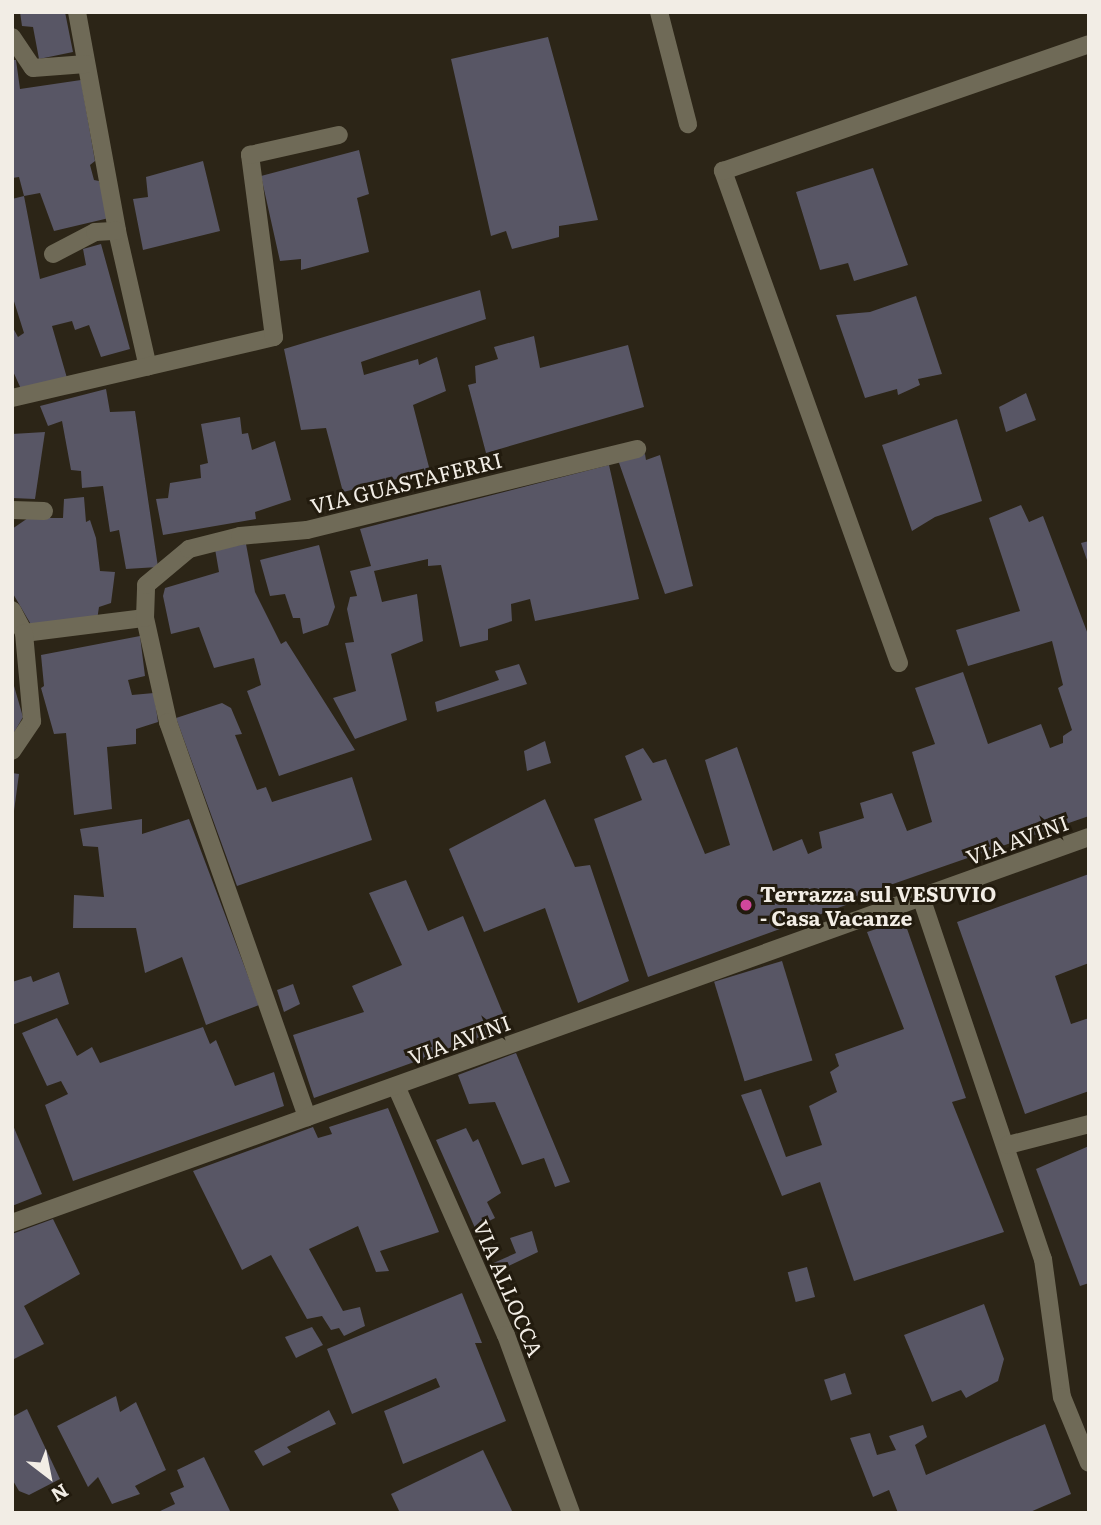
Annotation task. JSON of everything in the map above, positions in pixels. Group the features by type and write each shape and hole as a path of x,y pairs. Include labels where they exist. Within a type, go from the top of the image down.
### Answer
{"street":[{"path":"77,12 117,231 148,367"},
{"path":"659,12 688,124"},
{"path":"12,37 33,68 86,64"},
{"path":"899,663 723,171 1089,44"},
{"path":"12,398 274,337 250,155 339,135"},
{"path":"53,254 95,232 117,231"},
{"name":"VIA GUASTAFERRI","path":"307,1117 168,722 145,618 146,585 189,549 240,536 307,530 636,449"},
{"path":"12,510 44,511"},
{"path":"12,610 24,634 32,721 12,751"},
{"path":"24,634 145,618"},
{"name":"VIA AVINI","path":"12,1223 1089,837"},
{"path":"921,897 1008,1145 1043,1259 1062,1397 1089,1463"},
{"name":"VIA ALLOCCA","path":"396,1086 506,1335 571,1513"},
{"path":"1008,1145 1089,1124"}],"building":[{"path":"20,12 65,12 73,52 39,59 33,27 22,26"},
{"path":"548,37 598,220 559,226 559,237 512,249 506,231 491,236 451,59"},
{"path":"12,60 16,60 20,89 81,80 95,161 90,165 94,180 99,181 109,218 54,231 40,193 24,196 19,177 12,178"},
{"path":"359,150 369,194 357,198 369,252 301,270 301,259 280,261 261,176"},
{"path":"203,161 220,231 143,250 133,199 148,197 146,177"},
{"path":"873,168 908,265 854,281 848,263 820,270 796,192"},
{"path":"24,196 40,279 86,265 83,249 101,244 130,349 101,357 89,325 75,330 72,321 52,326 67,378 21,389 12,369 12,326 18,337 24,333 12,295 12,199"},
{"path":"480,290 486,319 361,362 364,375 418,359 419,365 437,357 446,391 413,405 430,471 343,492 326,428 301,430 284,349"},
{"path":"916,296 942,374 918,379 920,385 898,395 897,389 865,398 836,315 870,312"},
{"path":"534,336 540,368 628,345 644,407 486,453 468,385 476,383 475,366 498,359 494,347"},
{"path":"106,389 110,412 135,411 158,567 126,569 119,530 110,532 103,486 82,488 81,471 71,470 62,421 48,426 40,406"},
{"path":"1026,393 1036,420 1006,432 999,407"},
{"path":"240,417 242,434 248,433 252,450 275,441 291,500 255,512 256,519 163,535 156,499 168,498 170,483 201,478 200,465 208,463 201,424"},
{"path":"957,419 982,501 935,517 912,531 882,445"},
{"path":"45,432 35,499 12,498 12,434"},
{"path":"645,454 646,460 660,455 693,586 665,594 618,460"},
{"path":"609,465 639,599 535,621 530,599 511,604 512,621 488,629 488,640 460,647 441,565 428,566 428,559 374,571 382,602 417,594 423,641 391,654 407,720 355,739 333,698 356,691 345,643 354,642 347,609 350,597 357,596 350,571 371,566 360,529"},
{"path":"84,497 86,522 90,520 96,538 100,571 115,572 111,603 99,607 97,620 33,628 12,592 12,529 28,518 63,518 64,499"},
{"path":"1021,505 1029,522 1043,516 1089,637 1089,816 890,885 890,889 648,977 594,819 642,800 625,756 643,748 653,763 666,759 705,854 730,845 705,760 737,747 773,851 802,839 808,854 822,848 819,832 864,818 860,803 892,793 907,831 932,822 912,752 935,744 915,688 963,672 988,744 1041,724 1050,748 1063,743 1063,736 1072,730 1058,688 1063,685 1052,641 968,666 956,630 1020,611 989,518"},
{"path":"1089,541 1089,563 1088,563 1081,543"},
{"path":"246,544 255,592 281,644 286,641 355,750 279,776 247,691 261,685 254,658 214,668 199,627 171,634 163,596 165,588 219,572 215,549"},
{"path":"319,545 335,607 328,625 303,634 300,618 293,618 285,594 270,596 260,560"},
{"path":"140,636 145,676 128,680 132,695 154,693 158,722 136,729 136,744 107,747 112,809 74,815 66,733 54,734 41,688 44,686 41,655"},
{"path":"519,664 527,684 437,712 435,702 499,680 495,671"},
{"path":"12,679 23,717 12,736"},
{"path":"222,703 231,708 242,734 235,735 257,790 266,787 272,802 352,777 372,840 237,886 176,718"},
{"path":"545,741 551,763 527,771 524,751"},
{"path":"12,773 19,774 14,811 12,811"},
{"path":"545,799 575,867 590,865 629,981 578,1003 545,908 484,932 449,849"},
{"path":"142,819 142,834 189,819 259,1005 206,1025 182,957 145,973 136,928 73,928 74,895 104,897 98,847 83,846 80,829"},
{"path":"1089,874 1089,963 1055,976 1071,1024 1089,1018 1089,1091 1025,1114 957,922"},
{"path":"406,880 428,931 463,916 509,1028 314,1098 293,1035 364,1012 352,986 402,965 369,893"},
{"path":"904,920 966,1098 952,1102 1004,1232 854,1281 820,1182 782,1196 741,1095 761,1089 786,1157 822,1145 809,1106 837,1092 830,1072 839,1066 835,1054 904,1029 867,932"},
{"path":"782,961 812,1060 745,1081 714,982"},
{"path":"59,972 69,1004 12,1025 12,982 31,976 33,982"},
{"path":"293,984 300,1004 284,1012 277,990"},
{"path":"57,1018 77,1056 92,1047 100,1063 203,1027 210,1044 216,1040 235,1086 274,1072 284,1106 73,1181 45,1105 68,1094 61,1081 47,1086 22,1033"},
{"path":"516,1053 570,1182 555,1187 544,1158 522,1165 495,1102 469,1104 458,1075"},
{"path":"388,1108 439,1232 380,1251 389,1271 376,1272 358,1226 309,1249 343,1311 360,1307 365,1326 344,1336 339,1328 331,1330 322,1316 307,1319 271,1255 242,1270 193,1171 313,1127 318,1138 332,1134 329,1127"},
{"path":"12,1123 42,1194 12,1206"},
{"path":"466,1128 473,1142 478,1139 501,1193 487,1202 495,1218 475,1228 436,1140"},
{"path":"1089,1146 1089,1283 1080,1286 1036,1169"},
{"path":"53,1219 80,1274 24,1306 44,1344 12,1360 12,1234"},
{"path":"532,1231 538,1252 494,1273 489,1265 516,1253 510,1238"},
{"path":"807,1267 815,1297 796,1302 788,1272"},
{"path":"462,1293 482,1343 475,1343 506,1421 403,1464 384,1411 440,1387 436,1378 352,1414 327,1349"},
{"path":"984,1304 1004,1359 998,1381 966,1398 961,1390 932,1402 904,1335"},
{"path":"312,1327 323,1345 296,1358 285,1337"},
{"path":"845,1373 852,1394 831,1401 824,1380"},
{"path":"116,1396 120,1412 136,1402 166,1470 135,1486 140,1494 112,1504 98,1477 88,1487 57,1426"},
{"path":"27,1409 60,1479 29,1495 19,1491 12,1479 12,1417"},
{"path":"329,1410 336,1424 287,1447 291,1452 263,1466 254,1451"},
{"path":"1045,1424 1071,1494 1028,1513 898,1513 889,1490 873,1497 850,1438 870,1433 877,1455 896,1450 889,1436 923,1425 927,1437 915,1445 926,1475"},
{"path":"483,1450 513,1513 400,1513 391,1494"},
{"path":"204,1457 231,1513 156,1513 175,1504 170,1493 184,1487 177,1470"}],"place":[{"name":"Terrazza sul VESUVIO - Casa Vacanze","path":"746,905"}]}
